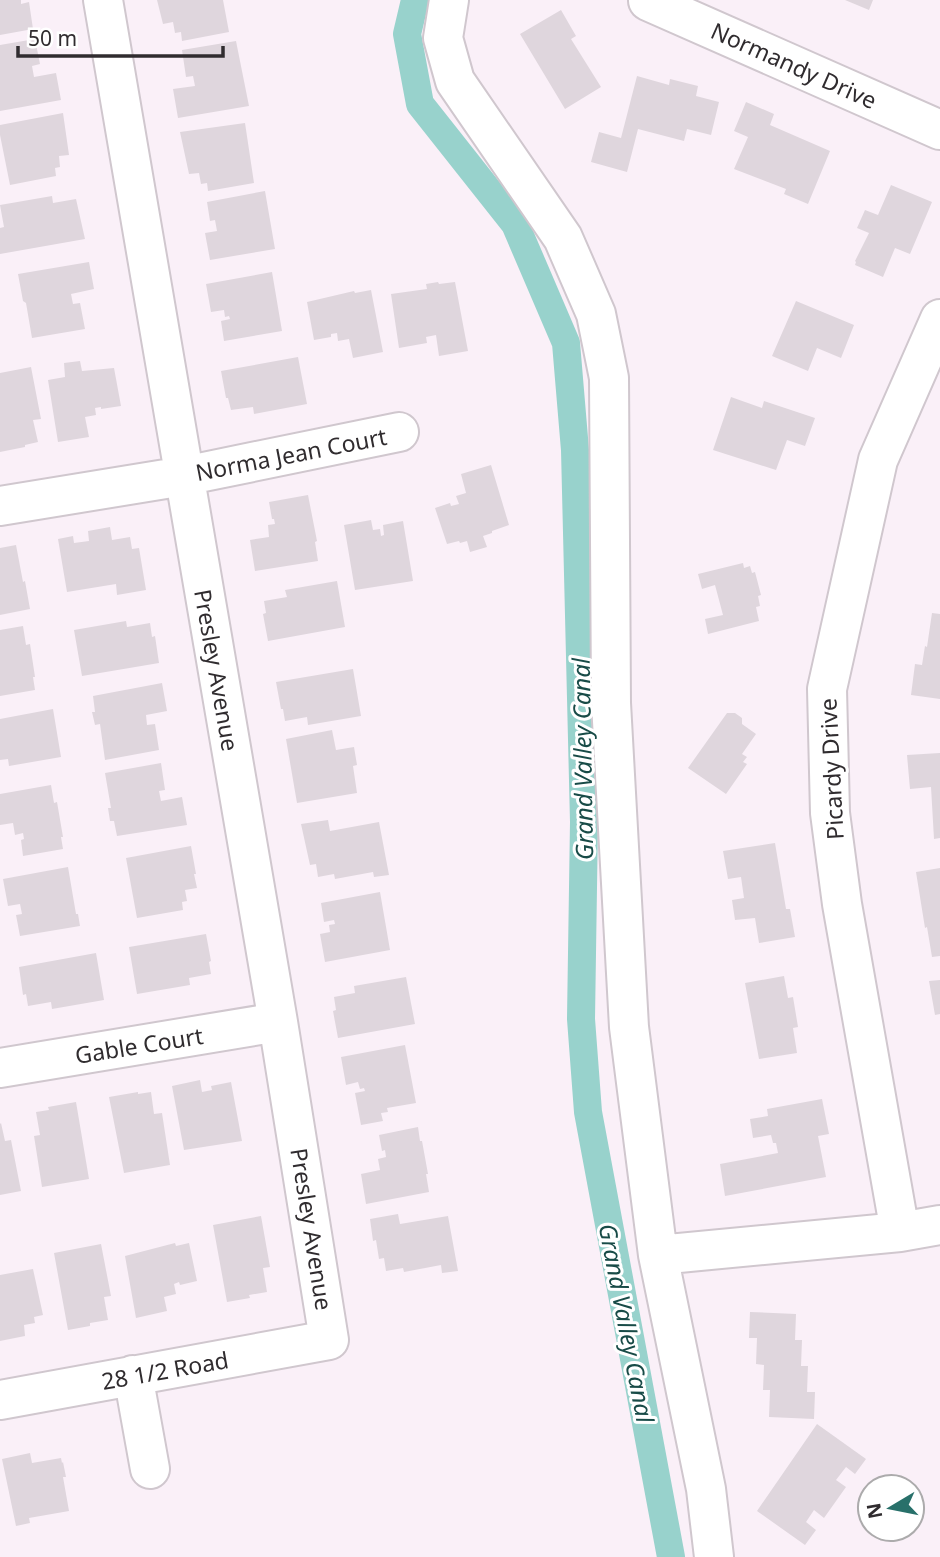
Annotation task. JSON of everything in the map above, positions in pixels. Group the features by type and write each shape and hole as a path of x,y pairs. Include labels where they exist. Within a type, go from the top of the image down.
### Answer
{"street":[{"name":"Presley Avenue","path":"103,0 330,1340"},
{"path":"449,0 443,38 455,81 563,238 596,314 609,378 611,716 629,1027 659,1255 706,1489 714,1557"},
{"name":"Normandy Drive","path":"648,1 940,130"},
{"name":"Picardy Drive","path":"900,1232 840,891 830,813 827,689 878,460 940,318"},
{"name":"Norma Jean Court","path":"0,506 184,475 399,432"},
{"name":"Gable Court","path":"0,1068 278,1022"},
{"path":"659,1255 900,1232 940,1225"},
{"name":"28 1/2 Road","path":"0,1400 330,1340"},
{"path":"133,1376 150,1469"}],"building":[{"path":"0,0 21,0 21,4 29,2 33,29 0,35"},
{"path":"157,0 223,0 229,32 182,41 181,32 175,33 173,22 163,24"},
{"path":"845,0 873,0 869,10"},
{"path":"561,10 576,36 571,39 601,87 565,109 520,34"},
{"path":"35,39 40,64 32,66 34,77 56,73 61,100 0,111 0,45"},
{"path":"236,41 249,106 178,118 173,89 195,86 193,76 186,77 182,50"},
{"path":"637,76 669,85 670,79 698,86 696,96 719,102 711,135 687,129 684,141 638,129 627,172 591,162 599,132 621,138"},
{"path":"746,102 774,114 770,125 830,151 808,204 784,194 786,189 734,169 748,137 734,131"},
{"path":"63,113 69,155 59,156 60,167 55,168 56,176 10,185 0,125"},
{"path":"245,123 254,183 208,191 207,183 201,184 199,173 189,174 180,132"},
{"path":"891,185 932,202 910,254 895,248 883,277 855,265 869,233 857,228 865,210 878,215"},
{"path":"265,191 275,249 210,260 205,233 217,231 215,220 210,221 207,202"},
{"path":"52,196 53,203 76,199 85,239 0,254 0,228 4,227 0,205"},
{"path":"89,262 94,289 71,294 73,304 80,303 85,329 32,338 18,274"},
{"path":"272,272 282,331 224,341 221,321 230,319 229,316 225,317 224,310 211,312 206,284"},
{"path":"455,282 468,351 439,356 436,335 426,337 427,343 399,348 391,294 427,289 426,284"},
{"path":"371,290 383,352 353,358 349,339 338,341 337,333 314,340 307,302 354,291"},
{"path":"796,301 854,325 841,358 817,348 808,371 772,356"},
{"path":"298,357 307,404 254,414 253,407 231,410 221,371"},
{"path":"80,361 82,371 114,368 121,406 95,408 96,415 85,417 89,437 58,442 48,380 65,377 64,363"},
{"path":"31,367 41,419 33,420 38,442 0,452 0,373"},
{"path":"731,397 762,408 764,401 815,418 805,446 787,440 776,470 713,450"},
{"path":"491,465 509,525 483,536 487,547 470,552 467,541 447,544 435,508 450,503 451,506 459,504 456,496 466,493 461,474"},
{"path":"308,495 318,561 255,571 250,540 269,537 268,525 275,524 269,502"},
{"path":"371,520 373,530 380,529 381,536 384,535 383,525 403,521 413,581 355,590 344,525"},
{"path":"110,527 112,540 130,537 132,549 139,548 146,590 117,595 116,584 67,592 58,539 73,536 74,543 89,541 88,531"},
{"path":"16,545 30,609 0,615 0,548"},
{"path":"743,563 744,568 750,566 752,573 755,572 761,595 758,596 760,606 756,607 759,621 708,634 705,619 723,615 715,585 702,589 698,574"},
{"path":"337,581 345,627 268,641 263,614 266,613 264,601 287,597 285,590"},
{"path":"932,613 940,614 940,699 911,695 915,664 922,665"},
{"path":"126,621 127,627 150,623 159,663 82,676 74,630"},
{"path":"23,626 26,645 30,644 35,690 0,696 0,630"},
{"path":"353,669 361,716 308,725 307,717 285,721 276,682"},
{"path":"162,683 167,711 146,715 147,725 155,724 159,750 105,760 100,724 95,725 92,712 95,712 93,696"},
{"path":"53,709 61,757 9,766 8,759 0,760 0,719"},
{"path":"727,713 735,713 742,718 742,724 756,734 742,754 747,757 743,762 747,764 726,794 688,768"},
{"path":"332,730 336,750 354,747 357,765 353,766 357,793 297,803 286,739"},
{"path":"940,753 940,838 934,839 931,787 910,789 907,755"},
{"path":"161,763 165,790 159,791 161,801 182,797 187,825 117,836 114,821 110,821 108,808 111,808 105,773"},
{"path":"51,785 54,803 57,802 63,849 23,856 23,833 15,835 13,823 0,825 0,794"},
{"path":"328,820 330,831 379,822 389,875 374,877 373,872 335,879 334,874 318,877 316,864 310,865 301,824"},
{"path":"775,843 786,909 790,909 795,937 759,943 755,918 735,920 732,900 744,898 741,877 728,879 723,851"},
{"path":"191,846 197,888 185,890 187,901 182,902 183,910 137,918 126,858"},
{"path":"68,867 80,926 20,936 16,915 22,914 20,904 8,906 3,879"},
{"path":"940,868 940,956 932,957 916,872"},
{"path":"380,892 390,950 325,962 320,934 330,932 329,925 335,924 334,920 324,922 321,903"},
{"path":"206,934 211,974 189,978 190,985 137,994 129,947"},
{"path":"96,953 104,1000 52,1009 51,1002 28,1006 26,994 23,995 19,967"},
{"path":"784,976 788,998 793,997 798,1027 793,1028 797,1053 759,1059 745,983"},
{"path":"406,977 415,1024 338,1038 333,1011 336,1010 334,997 355,993 354,986"},
{"path":"940,980 940,1014 935,1015 929,981"},
{"path":"405,1045 416,1103 387,1108 388,1112 381,1113 383,1121 361,1125 355,1093 365,1091 364,1088 360,1089 358,1082 346,1085 341,1057"},
{"path":"200,1080 202,1092 212,1090 211,1086 231,1082 242,1141 184,1150 172,1086"},
{"path":"151,1092 154,1114 162,1113 170,1165 124,1173 109,1097"},
{"path":"822,1099 829,1134 818,1136 826,1177 725,1196 720,1164 778,1153 771,1135 753,1138 750,1119 768,1116 767,1109"},
{"path":"76,1102 89,1179 42,1187 34,1136 40,1135 36,1112"},
{"path":"0,1124 5,1141 11,1140 21,1191 0,1195"},
{"path":"418,1127 429,1192 366,1204 361,1174 380,1170 378,1159 386,1157 379,1135"},
{"path":"398,1214 400,1224 448,1216 458,1271 442,1273 441,1265 404,1272 403,1268 386,1271 384,1258 379,1259 376,1240 373,1241 370,1219"},
{"path":"261,1216 270,1267 263,1268 267,1292 227,1302 213,1225"},
{"path":"175,1243 176,1246 189,1243 197,1281 174,1284 176,1294 164,1297 167,1311 136,1318 125,1256"},
{"path":"101,1244 111,1296 104,1297 108,1320 68,1330 54,1253"},
{"path":"33,1269 43,1315 34,1317 35,1323 24,1325 25,1336 0,1341 0,1275"},
{"path":"750,1312 796,1314 795,1340 802,1340 801,1366 808,1366 807,1392 815,1392 814,1419 769,1417 770,1390 763,1390 764,1365 756,1364 757,1338 749,1338"},
{"path":"817,1424 866,1459 855,1474 846,1467 836,1480 846,1487 824,1518 814,1510 806,1522 816,1530 805,1545 757,1511"},
{"path":"30,1453 32,1463 61,1458 66,1477 63,1477 69,1511 29,1518 30,1523 16,1526 2,1459"}],"waterway":[{"name":"Grand Valley Canal","path":"415,0 407,34 420,104 515,224 566,343 575,450 584,822 581,1019 588,1112 671,1557"}]}
